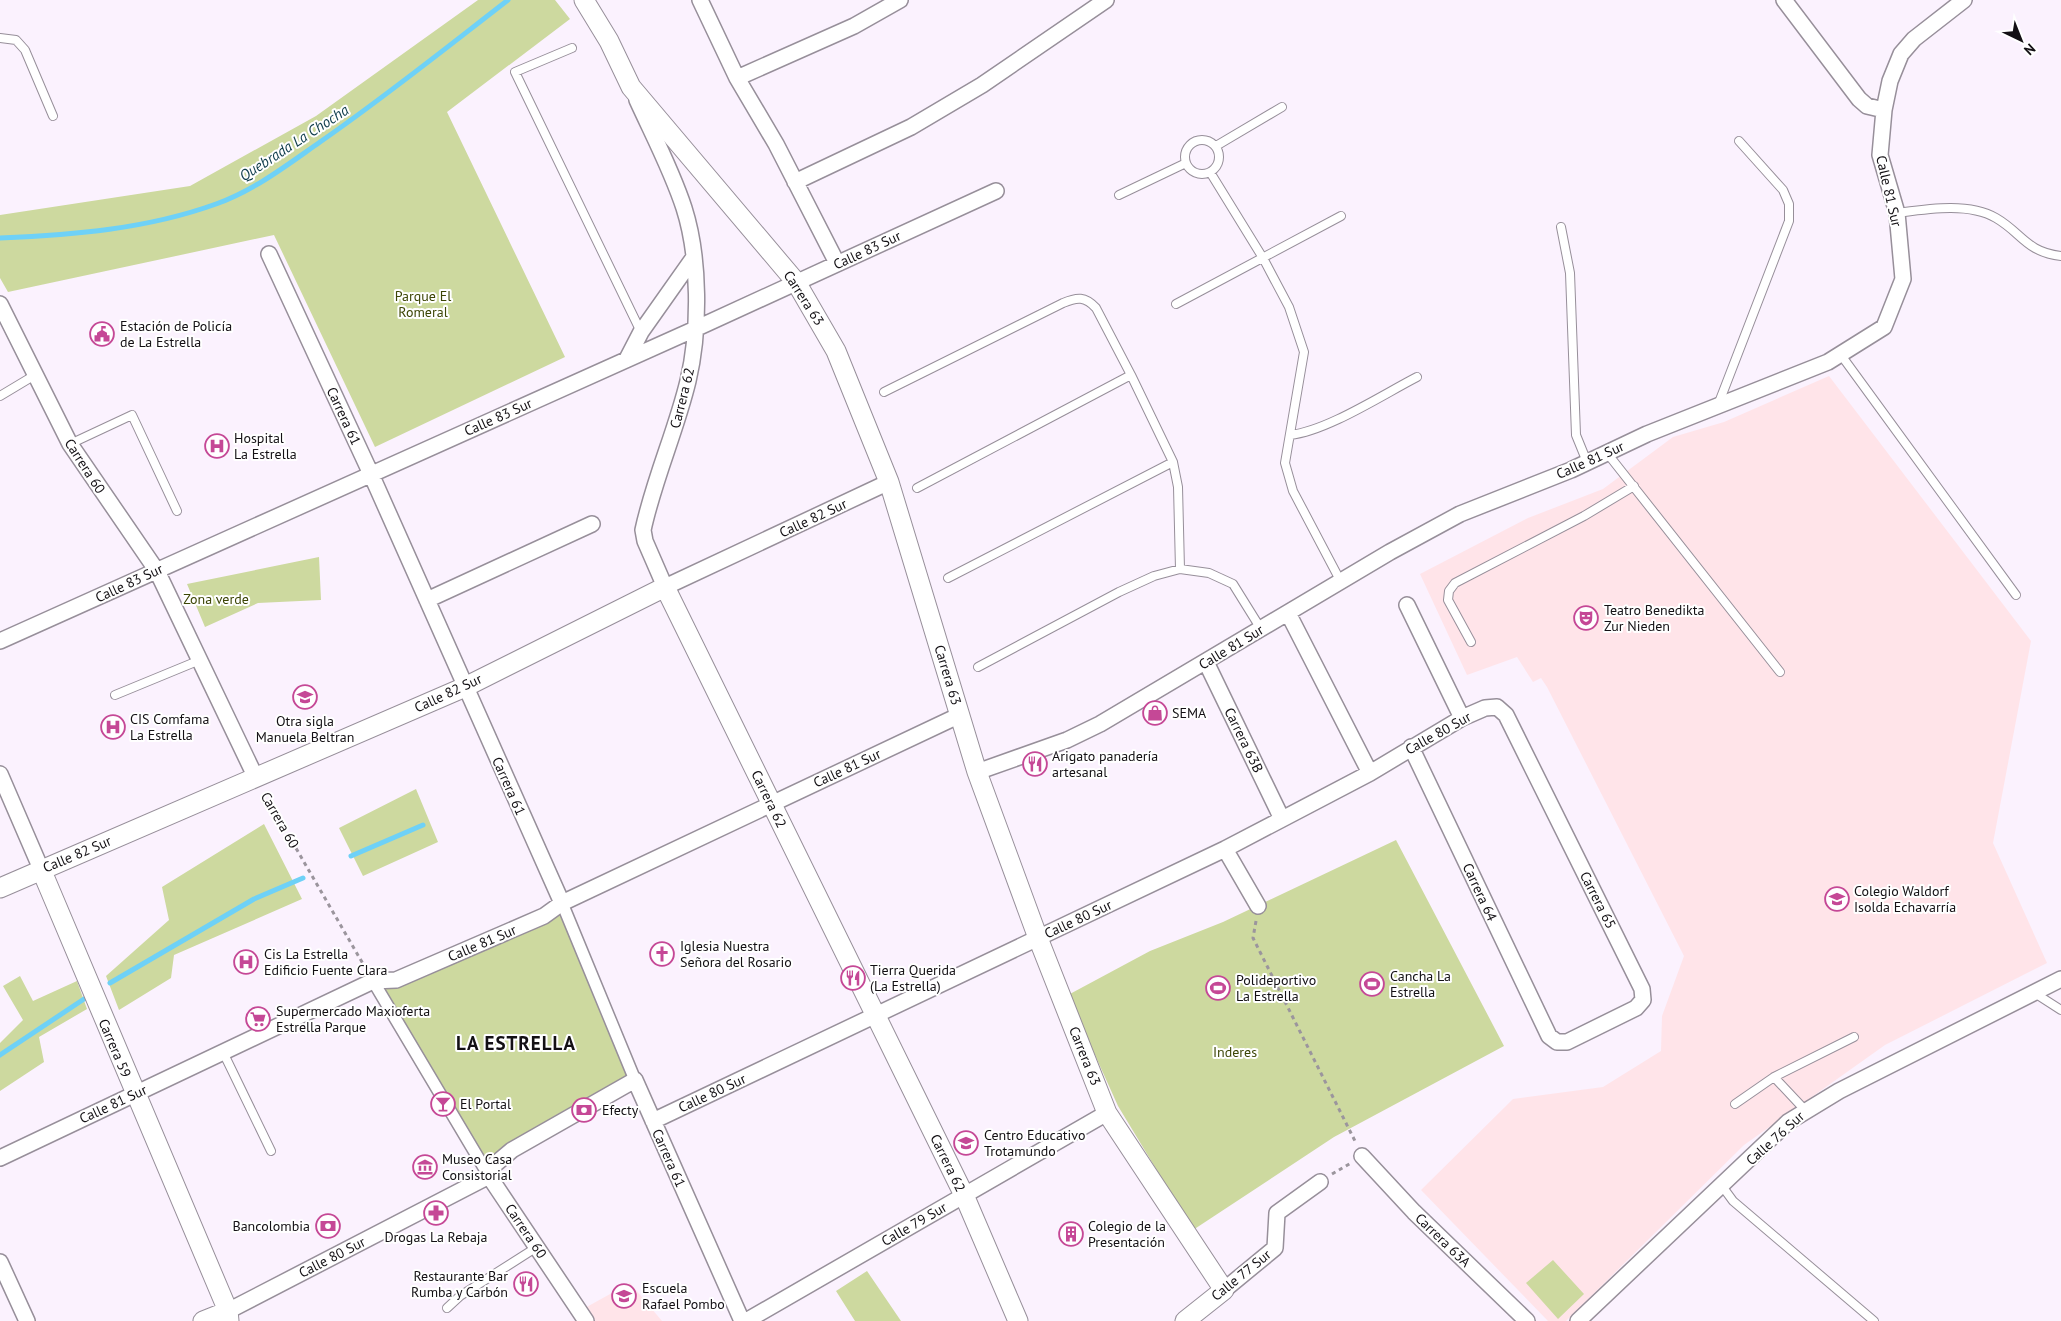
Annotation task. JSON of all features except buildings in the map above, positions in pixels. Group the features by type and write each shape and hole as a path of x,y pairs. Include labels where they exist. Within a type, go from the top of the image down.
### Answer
{"street":[{"name":"Carrera 62","path":"584,0 609,41 632,87 684,208 694,257 695,329 688,379 643,530 645,541 665,587 964,1195 1018,1321"},
{"path":"700,0 738,78 776,144 837,263"},
{"path":"738,78 854,26 900,0"},
{"path":"795,182 911,127 958,99 1106,0"},
{"path":"1784,0 1859,99 1867,106 1884,110"},
{"name":"Calle 81 Sur","path":"977,772 1067,740 1123,712 1288,612 1460,514 1841,355 1884,327 1903,279 1897,213 1880,155 1884,110 1890,81 1901,54 1914,39 1964,0"},
{"name":"Carrera 63","path":"632,87 796,282 836,351 889,482 977,772 1038,938 1107,1113 1224,1290"},
{"name":"Calle 83 Sur","path":"0,641 695,329 996,191"},
{"name":"Carrera 61","path":"269,254 371,474 562,903 634,1080 744,1321"},
{"path":"627,359 642,332 694,257"},
{"name":"Carrera 60","path":"0,304 70,444 157,571 256,778"},
{"name":"Calle 82 Sur","path":"0,888 465,687 665,587 889,482"},
{"path":"427,600 592,524"},
{"path":"1407,605 1462,718"},
{"path":"1288,612 1370,773"},
{"name":"Carrera 63B","path":"1206,662 1282,819"},
{"name":"Calle 80 Sur","path":"653,1121 1225,849 1370,773 1462,718 1485,708 1497,707"},
{"name":"Carrera 65","path":"1497,707 1506,715 1642,989 1643,1000 1636,1008 1567,1042 1557,1042 1549,1036"},
{"name":"Calle 81 Sur","path":"0,1158 373,981 396,980 544,916 562,903 960,714"},
{"name":"Carrera 64","path":"1411,747 1549,1036"},
{"name":"Carrera 59","path":"0,774 228,1316"},
{"path":"1225,849 1258,906"},
{"name":"Calle 76 Sur","path":"1578,1321 1788,1122 1806,1110 2061,979"},
{"name":"Carrera 60","path":"373,981 489,1176 586,1321"},
{"name":"Calle 80 Sur","path":"203,1321 228,1316 489,1176 493,1166 512,1150 634,1080"},
{"name":"Calle 79 Sur","path":"744,1321 1107,1113"},
{"name":"Carrera 63A","path":"1362,1156 1414,1212 1527,1321"},
{"name":"Calle 77 Sur","path":"1185,1321 1275,1248 1277,1213 1320,1182"},
{"path":"0,1262 27,1321"}],"lane":[{"path":"0,38 16,40 25,50 53,116"},
{"path":"572,48 515,72 642,332"},
{"path":"1216,146 1282,107"},
{"path":"1205,140 1216,146 1219,153 1218,160 1210,172 1196,173 1186,163 1186,151 1194,142 1205,140"},
{"path":"1717,406 1789,221 1790,204 1783,190 1739,141"},
{"path":"1119,195 1186,163"},
{"path":"1210,172 1263,258 1289,307 1304,352 1285,463 1293,491 1341,582"},
{"path":"1897,213 1918,210 1973,209 1997,218 2024,243 2049,255 2061,256"},
{"path":"1176,304 1341,216"},
{"path":"1561,227 1570,273 1576,434 1587,462"},
{"path":"884,392 1076,298 1089,300 1096,308 1131,375 1173,462 1178,487 1180,569"},
{"path":"1841,355 2016,595"},
{"path":"0,396 36,375"},
{"path":"917,488 1131,375"},
{"path":"1290,435 1305,433 1322,426 1417,377"},
{"path":"70,444 132,415 177,512"},
{"path":"1607,453 1780,672"},
{"path":"948,578 1173,462"},
{"path":"1470,642 1448,600 1449,591 1455,583 1584,516 1634,486"},
{"path":"978,667 1119,592 1154,576 1180,569 1209,573 1233,584 1261,629"},
{"path":"115,695 200,660"},
{"path":"2033,992 2061,1010"},
{"path":"1735,1104 1774,1077 1854,1037"},
{"path":"223,1052 271,1151"},
{"path":"1774,1077 1806,1110"},
{"path":"1722,1186 1733,1201 1874,1321"},
{"path":"447,1308 460,1296 536,1247"}],"path":[{"name":"Carrera 60","path":"256,778 373,981"},
{"path":"1258,906 1253,938 1362,1156 1320,1182"}],"shaded area":[{"name":"Colegio Waldorf Isolda Echavarría","path":"1829,376 2031,641 1993,843 2047,963 1885,1045 1744,1145 1566,1321 1548,1321 1421,1190 1513,1099 1603,1087 1661,1051 1662,1016 1684,956 1541,678 1533,682 1517,657 1467,675 1420,574 1528,518 1603,489 1673,437 1724,422"},
{"name":"Escuela Rafael Pombo","path":"630,1283 662,1321 592,1321 583,1309"}],"green space":[{"name":"Parque El Romeral","path":"478,0 555,0 570,19 447,112 565,357 375,447 274,235 8,292 0,278 0,215 190,186 316,116"},
{"name":"Zona verde","path":"319,557 321,600 258,603 205,627 187,584"},
{"path":"416,789 438,842 363,876 339,828"},
{"path":"264,824 302,899 174,955 171,978 119,1010 106,976 169,920 162,887"},
{"name":"Inderes","path":"1396,840 1504,1046 1334,1137 1193,1230 1118,1106 1068,995 1150,951 1223,922"},
{"path":"562,903 635,1080 512,1150 489,1176 373,981 396,980"},
{"path":"20,976 33,1001 77,981 87,1009 39,1037 44,1062 0,1091 0,1043 23,1020 3,986"},
{"path":"1553,1260 1584,1294 1558,1319 1526,1283"},
{"path":"867,1271 901,1321 855,1321 836,1291"}],"waterway":[{"name":"Quebrada La Chocha","path":"0,238 82,233 137,225 190,213 244,192 344,125 508,0"},
{"path":"351,856 423,825"},
{"path":"110,983 254,899 303,878"},
{"path":"0,1055 84,999"}],"place":[{"name":"Estación de Policía de La Estrella","path":"102,334"},
{"name":"Hospital La Estrella","path":"217,446"},
{"name":"Teatro Benedikta Zur Nieden","path":"1586,618"},
{"name":"Otra sigla Manuela Beltran","path":"305,697"},
{"name":"SEMA","path":"1155,713"},
{"name":"CIS Comfama La Estrella","path":"113,727"},
{"name":"Arigato panadería artesanal","path":"1035,764"},
{"name":"Colegio Waldorf Isolda Echavarría","path":"1837,899"},
{"name":"Iglesia Nuestra Señora del Rosario","path":"662,954"},
{"name":"Cis La Estrella Edificio Fuente Clara","path":"246,962"},
{"name":"Tierra Querida (La Estrella)","path":"853,978"},
{"name":"Cancha La Estrella","path":"1372,984"},
{"name":"Polideportivo La Estrella","path":"1218,988"},
{"name":"Supermercado Maxioferta Estrella Parque","path":"258,1019"},
{"name":"El Portal","path":"443,1104"},
{"name":"Efecty","path":"584,1110"},
{"name":"Centro Educativo Trotamundo","path":"966,1143"},
{"name":"Museo Casa Consistorial","path":"425,1167"},
{"name":"Drogas La Rebaja","path":"436,1213"},
{"name":"Bancolombia","path":"328,1226"},
{"name":"Colegio de la Presentación","path":"1071,1234"},
{"name":"Restaurante Bar Rumba y Carbón","path":"526,1284"},
{"name":"Escuela Rafael Pombo","path":"624,1296"}],"district":[{"name":"LA ESTRELLA","path":"516,1043"}]}
